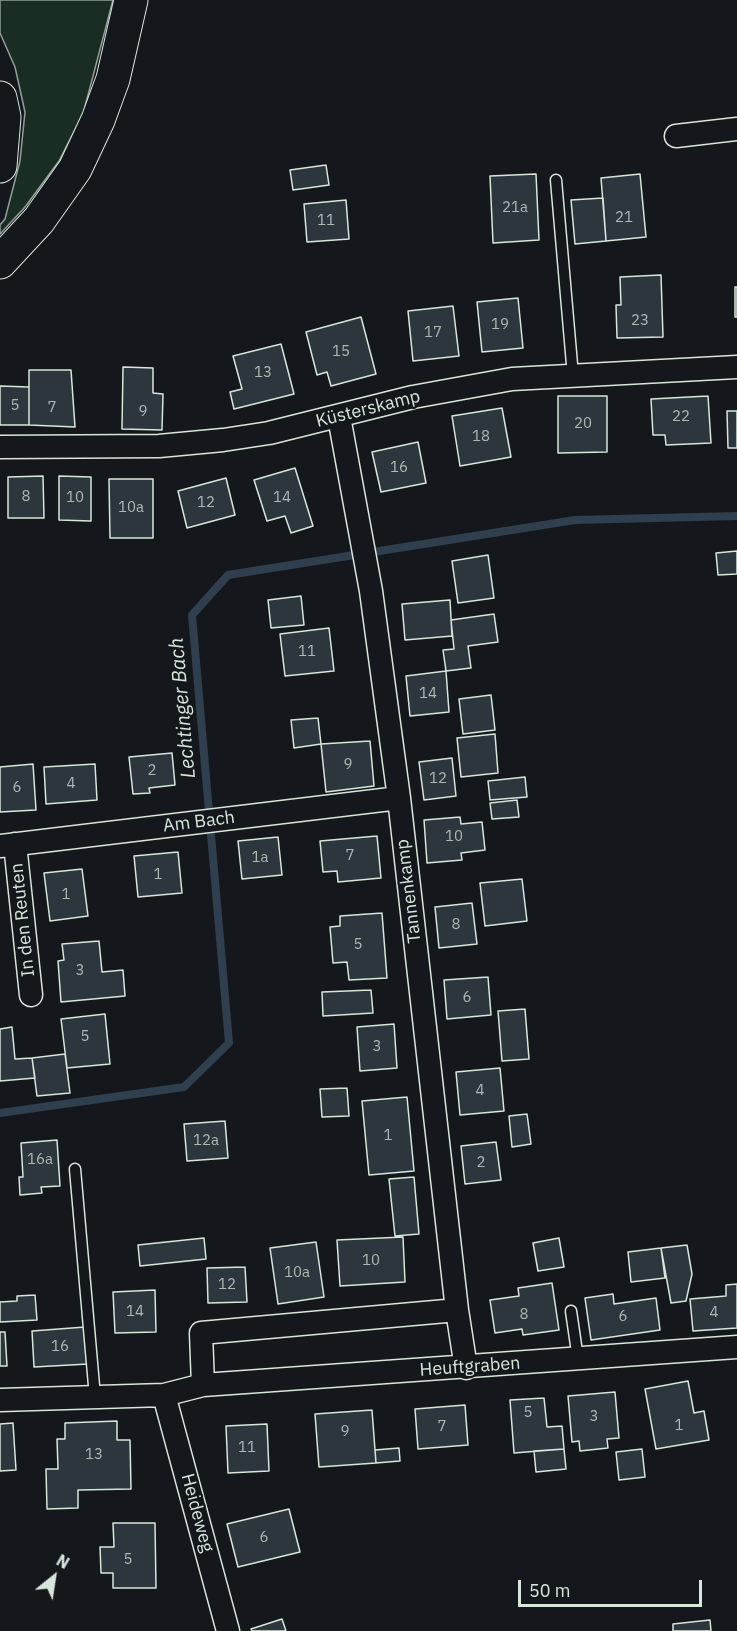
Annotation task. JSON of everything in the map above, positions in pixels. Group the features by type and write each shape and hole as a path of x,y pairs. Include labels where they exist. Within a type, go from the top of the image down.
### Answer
{"highway":[{"path":"0,262 39,220 75,169 98,120 113,79 131,0"},
{"path":"0,98 4,117 0,166"}],"street":[{"path":"676,136 737,129"},
{"name":"Küsterskamp","path":"0,447 159,446 269,433 413,397 512,379 737,367"},
{"name":"Tannenkamp","path":"339,417 361,525 399,798 457,1310 466,1368"},
{"name":"Am Bach","path":"8,845 399,798"},
{"name":"In den Reuten","path":"8,845 31,995"},
{"path":"203,1384 201,1333 457,1310"},
{"name":"Heuftgraben","path":"0,1400 164,1395 203,1384 466,1368 737,1347"},
{"name":"Heideweg","path":"164,1395 228,1631"}],"lane":[{"path":"556,180 573,376"},
{"path":"75,1169 95,1397"},
{"path":"571,1311 578,1359"}],"green space":[{"path":"0,0 113,0 83,114 59,161 25,207 0,234 0,225 5,219 20,161 25,112 15,67 0,33"}],"building":[{"path":"326,165 329,185 293,190 290,170"},
{"path":"536,174 539,240 493,243 490,176"},
{"path":"640,174 646,237 606,241 601,178"},
{"path":"603,198 606,241 575,244 571,200"},
{"path":"346,200 349,239 307,242 304,204"},
{"path":"661,275 663,337 617,338 616,305 621,305 620,277"},
{"path":"735,287 737,287 737,317 735,317"},
{"path":"518,298 523,348 482,352 477,302"},
{"path":"453,306 459,356 413,361 408,311"},
{"path":"361,317 376,374 331,386 327,372 317,375 306,332"},
{"path":"281,344 294,394 234,409 230,392 242,389 233,356"},
{"path":"123,367 153,368 153,393 163,394 162,430 122,429"},
{"path":"29,370 71,370 75,427 29,425"},
{"path":"0,386 29,387 29,425 0,425"},
{"path":"558,396 607,396 607,452 558,453"},
{"path":"708,396 711,443 666,445 665,435 653,435 651,399"},
{"path":"502,408 511,457 460,466 452,416"},
{"path":"727,411 737,411 737,448 728,448"},
{"path":"418,442 426,483 381,492 372,452"},
{"path":"295,468 313,526 291,533 285,516 267,521 254,480"},
{"path":"43,476 44,518 8,518 8,477"},
{"path":"59,476 91,477 91,521 59,520"},
{"path":"226,478 235,515 187,528 178,491"},
{"path":"109,479 153,479 153,538 110,538"},
{"path":"737,551 737,574 718,575 716,553"},
{"path":"488,555 494,598 458,603 452,561"},
{"path":"301,596 304,625 271,628 268,600"},
{"path":"450,600 452,636 405,640 402,604"},
{"path":"494,614 498,642 468,646 471,668 446,671 443,650 454,649 451,620"},
{"path":"329,628 334,671 285,676 280,634"},
{"path":"446,671 449,712 410,716 406,676"},
{"path":"491,695 495,730 463,734 459,699"},
{"path":"318,718 321,744 294,748 291,720"},
{"path":"495,734 498,773 461,777 457,738"},
{"path":"370,741 374,786 326,792 321,744"},
{"path":"172,753 175,785 149,788 150,793 133,794 129,757"},
{"path":"452,758 456,796 424,800 419,762"},
{"path":"33,764 36,810 0,812 0,767"},
{"path":"95,764 97,800 46,804 44,767"},
{"path":"525,777 527,797 490,800 488,781"},
{"path":"517,800 519,817 492,819 490,803"},
{"path":"460,817 461,824 482,822 485,850 461,853 462,860 427,863 424,820"},
{"path":"377,836 381,878 338,882 337,871 323,872 320,841"},
{"path":"278,837 282,875 242,879 238,841"},
{"path":"178,852 182,893 138,897 134,856"},
{"path":"82,869 88,916 50,921 44,873"},
{"path":"522,879 527,921 485,926 480,883"},
{"path":"472,903 477,944 439,948 435,907"},
{"path":"382,913 387,978 349,980 347,962 333,963 330,927 340,926 340,916"},
{"path":"99,941 102,972 123,970 125,996 61,1002 58,961 64,960 62,944"},
{"path":"488,977 491,1015 447,1019 444,980"},
{"path":"371,990 373,1013 323,1016 322,992"},
{"path":"525,1009 529,1059 502,1061 498,1011"},
{"path":"105,1014 110,1064 67,1068 61,1019"},
{"path":"394,1024 397,1068 360,1071 357,1027"},
{"path":"12,1027 15,1059 32,1058 35,1078 0,1081 0,1029"},
{"path":"65,1054 70,1093 37,1096 32,1058"},
{"path":"500,1068 504,1111 460,1115 456,1072"},
{"path":"347,1088 349,1116 322,1117 320,1089"},
{"path":"407,1097 414,1171 369,1175 362,1101"},
{"path":"527,1114 531,1144 512,1147 509,1116"},
{"path":"225,1121 228,1158 187,1161 184,1124"},
{"path":"57,1140 60,1186 41,1187 42,1193 20,1195 19,1177 23,1177 21,1143"},
{"path":"496,1142 501,1180 465,1184 461,1146"},
{"path":"414,1177 419,1234 395,1236 389,1179"},
{"path":"403,1237 405,1282 340,1286 337,1240"},
{"path":"204,1238 206,1259 140,1266 138,1245"},
{"path":"559,1238 564,1267 538,1271 533,1243"},
{"path":"316,1242 324,1297 278,1304 270,1248"},
{"path":"687,1245 692,1274 686,1301 671,1303 661,1248"},
{"path":"661,1248 665,1278 631,1282 628,1252"},
{"path":"245,1267 247,1302 208,1303 207,1268"},
{"path":"552,1283 559,1330 523,1335 522,1329 495,1333 490,1300 519,1296 518,1288"},
{"path":"737,1284 737,1328 693,1331 690,1299 726,1296 726,1285"},
{"path":"155,1290 156,1332 115,1333 113,1292"},
{"path":"613,1294 614,1304 656,1298 660,1330 591,1340 585,1298"},
{"path":"35,1295 37,1320 0,1322 0,1302 17,1301 17,1296"},
{"path":"85,1327 88,1364 34,1367 32,1331"},
{"path":"0,1332 5,1332 7,1366 0,1366"},
{"path":"688,1381 694,1413 704,1411 709,1440 656,1449 645,1389"},
{"path":"615,1392 619,1438 607,1439 608,1448 580,1451 579,1441 572,1442 568,1396"},
{"path":"544,1398 547,1427 562,1426 564,1449 514,1453 510,1400"},
{"path":"465,1405 468,1445 418,1449 415,1409"},
{"path":"372,1410 376,1463 319,1467 315,1414"},
{"path":"117,1421 117,1440 130,1440 131,1489 78,1490 78,1508 47,1509 46,1469 58,1469 57,1439 65,1439 65,1423"},
{"path":"13,1423 16,1470 0,1471 0,1424"},
{"path":"267,1424 269,1471 228,1473 226,1426"},
{"path":"399,1448 400,1461 376,1463 375,1450"},
{"path":"564,1449 566,1469 536,1472 534,1451"},
{"path":"642,1449 645,1477 619,1480 616,1452"},
{"path":"289,1509 300,1552 238,1567 227,1524"},
{"path":"113,1523 155,1523 156,1588 113,1588 113,1573 101,1573 100,1547 114,1547"},
{"path":"282,1619 286,1631 252,1631 251,1629"},
{"path":"710,1620 711,1631 673,1631 673,1624"}],"waterway":[{"name":"Lechtinger Bach","path":"0,1113 184,1087 229,1043 192,615 228,575 575,520 737,516"}]}
